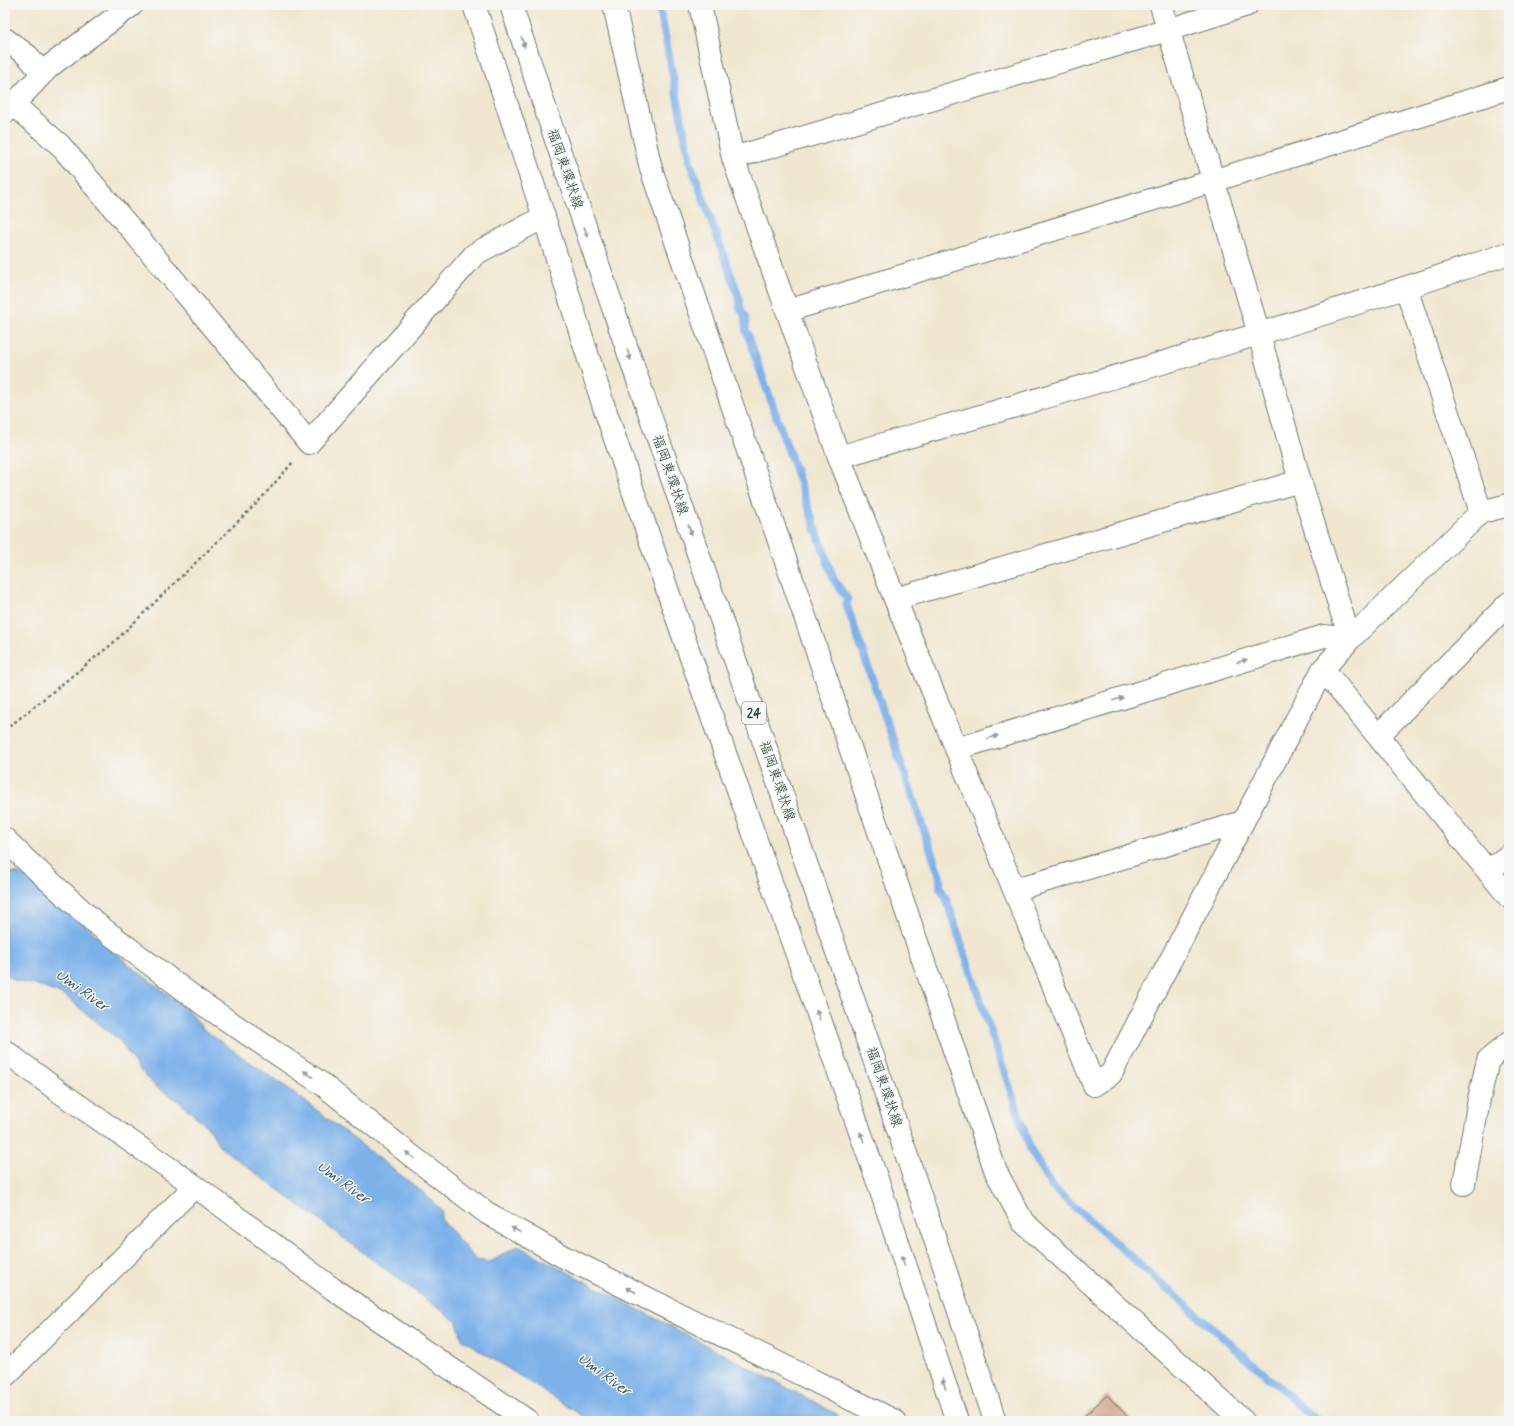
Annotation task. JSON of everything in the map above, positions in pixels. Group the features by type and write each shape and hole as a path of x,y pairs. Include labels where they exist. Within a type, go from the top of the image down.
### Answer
{"street":[{"path":"132,5 50,66 9,108 60,145 186,294 309,444 475,254 544,217"},
{"path":"474,5 544,217 603,404 685,641 876,1178 957,1421"},
{"name":"福岡東環状線","path":"510,5 581,217 907,1155 995,1421"},
{"path":"614,5 651,169 996,1172 1023,1222 1243,1421"},
{"path":"700,5 733,158 839,457 1094,1086 1111,1074 1323,669 1350,639 1481,512 1509,505"},
{"path":"1161,5 1259,334 1300,481 1350,639"},
{"path":"733,158 1248,5"},
{"path":"5,39 28,56 42,73"},
{"path":"787,311 1213,181 1509,88"},
{"path":"839,457 1259,334 1406,288 1509,253"},
{"path":"1406,288 1481,512"},
{"path":"895,598 1300,481"},
{"path":"1378,736 1509,603"},
{"path":"956,748 1324,636 1350,639"},
{"path":"1323,669 1509,897"},
{"path":"1014,890 1243,822"},
{"path":"5,839 98,925 203,1004 322,1084 487,1213 562,1256 895,1421"},
{"path":"1488,872 1509,855"},
{"path":"1464,1184 1479,1099 1488,1060 1509,1043"},
{"path":"5,1051 61,1093 195,1186 333,1289 528,1421"},
{"path":"5,1376 195,1186"}],"path":[{"path":"5,730 112,644 260,500 309,444"}],"water":[{"name":"Umi River","path":"5,872 17,873 43,887 126,962 190,1012 204,1030 293,1092 424,1193 442,1211 441,1219 476,1260 490,1262 518,1246 837,1414 837,1421 590,1421 462,1339 457,1322 219,1146 211,1130 176,1099 155,1086 138,1068 120,1041 65,996 39,986 16,981 5,975"}],"building":[{"path":"1107,1395 1132,1421 1079,1421"}],"waterway":[{"path":"659,5 690,162 740,300 740,308 745,316 746,330 834,580 848,600 846,603 940,877 940,887 946,898 1031,1151 1052,1187 1318,1421"}]}
